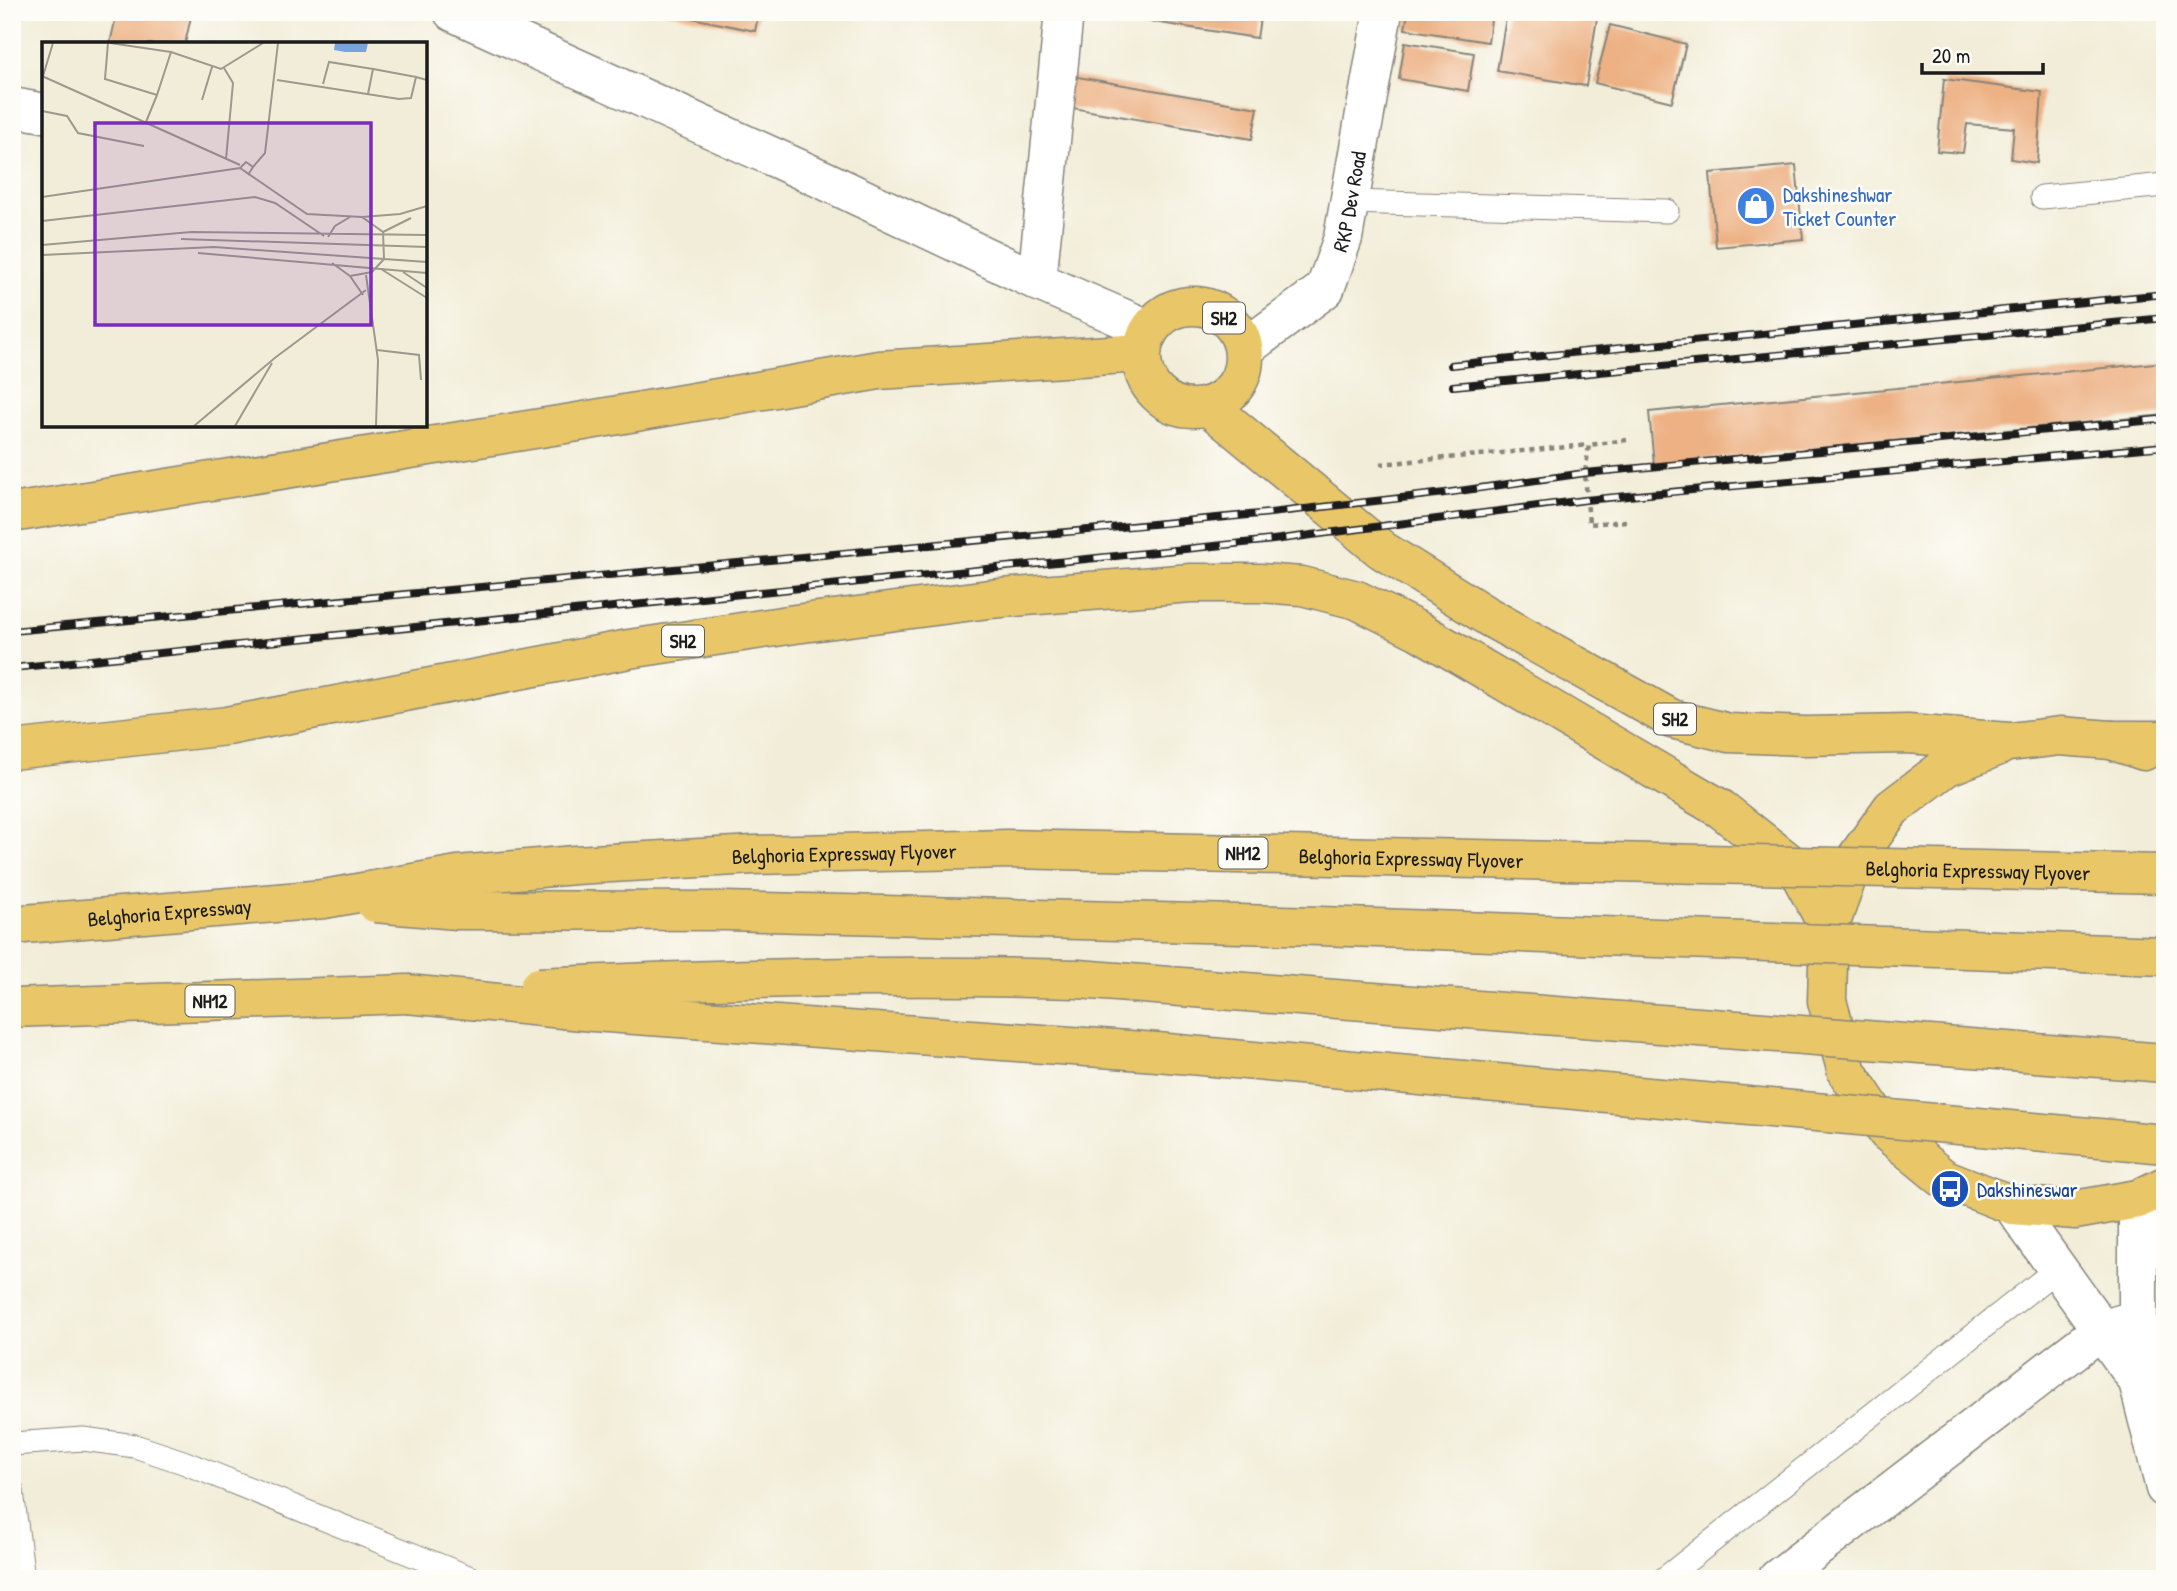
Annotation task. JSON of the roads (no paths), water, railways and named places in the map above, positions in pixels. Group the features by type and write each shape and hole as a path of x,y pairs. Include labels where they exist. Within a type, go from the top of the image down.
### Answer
{"main road":[{"name":"SH2","path":"1144,341 1166,312 1191,305 1215,310 1234,326 1244,349 1242,373 1229,395 1208,406 1382,551 1487,617 1672,719 1729,733 1805,736 1908,734 2010,742 2060,736 2111,740 2165,759"},
{"path":"12,513 578,422 879,370 1144,341 1144,377 1159,398 1182,408 1208,406"},
{"path":"1357,600 1382,551"},
{"name":"SH2","path":"12,750 227,726 629,649 989,599 1191,583 1302,586 1357,600 1419,631 1721,809 1797,869 1829,928"},
{"path":"2111,740 2165,740"},
{"name":"SH2","path":"2010,742 1946,767 1892,808 1852,864 1829,928 1827,1001 1847,1072 1886,1132 1943,1178 2012,1205 2075,1210 2151,1193"},
{"name":"Belghoria Expressway Flyover","path":"324,899 458,875 575,865 754,855 1008,849 2165,874"},
{"path":"324,899 457,910 725,911 1320,926 2165,956"},
{"name":"Belghoria Expressway","path":"12,925 324,899"},
{"name":"NH12","path":"12,1009 407,994 673,980 939,975 1078,979 2165,1062"},
{"path":"407,994 593,1012 1157,1052 2165,1144"}],"street":[{"path":"453,12 826,181 1037,281 1144,341"},
{"path":"1037,281 1064,12"},
{"name":"RKP Dev Road","path":"1244,349 1325,289 1343,238 1383,12"},
{"path":"12,107 42,113"},
{"path":"2151,1193 2138,1319 2138,1381 2165,1488"},
{"path":"2012,1205 2138,1381"},
{"path":"1777,1579 2101,1330 2138,1319"}],"lane":[{"path":"2042,197 2165,185"},
{"path":"1350,202 1667,211"},
{"path":"1664,1579 2057,1269"},
{"path":"12,1444 83,1439 135,1446 183,1462 473,1579"},
{"path":"12,1491 23,1579"}],"railway":[{"path":"1451,365 2165,294"},
{"path":"1453,386 2165,318"},
{"path":"12,631 1270,513 1445,493 1585,473 2165,419"},
{"path":"12,668 1273,540 1585,500 2165,446"}],"place":[{"name":"Dakshineshwar Ticket Counter","path":"1756,206"},
{"name":"Dakshineswar","path":"1950,1189"}]}
